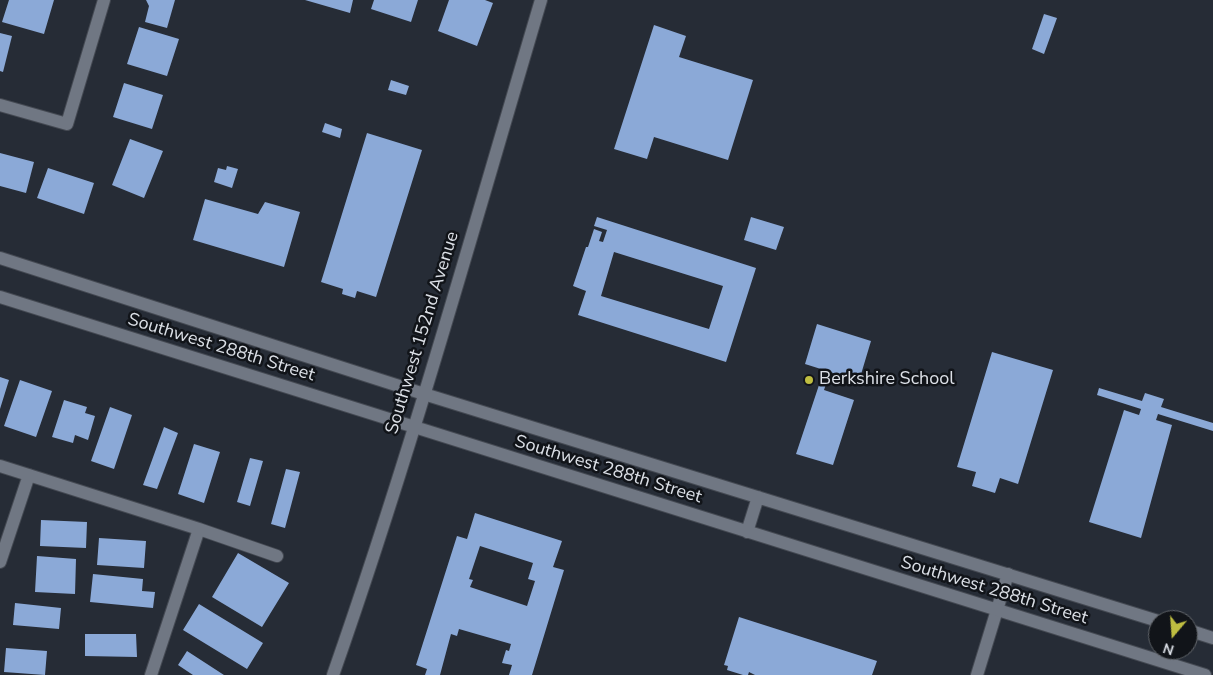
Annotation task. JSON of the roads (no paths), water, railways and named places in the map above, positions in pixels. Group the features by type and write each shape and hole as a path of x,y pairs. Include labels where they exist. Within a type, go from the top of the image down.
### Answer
{"main road":[{"path":"0,104 67,124 104,0"},
{"name":"Southwest 152nd Avenue","path":"333,675 366,581 414,427 541,0"},
{"name":"Southwest 288th Street","path":"0,258 424,394 1148,617"},
{"name":"Southwest 288th Street","path":"0,297 1205,675"},
{"path":"0,466 199,529 277,556"},
{"path":"0,562 29,475"},
{"path":"747,532 758,497"},
{"path":"151,675 199,529"},
{"path":"977,675 1008,574"},
{"path":"1198,633 1213,638"}],"place":[{"name":"Berkshire School","path":"809,380"}]}
